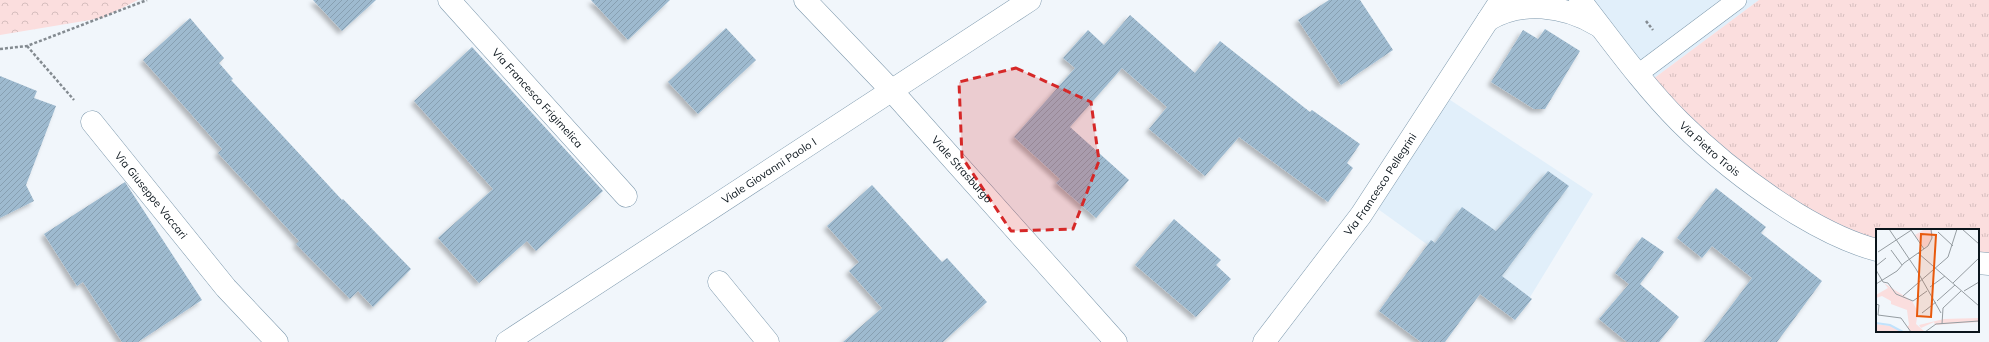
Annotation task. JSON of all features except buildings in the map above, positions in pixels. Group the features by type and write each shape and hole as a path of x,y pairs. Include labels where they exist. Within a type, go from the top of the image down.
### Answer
{"street":[{"name":"Via Francesco Frigimelica","path":"449,0 626,196"},
{"name":"Viale Strasburgo","path":"805,0 892,91 1116,342"},
{"name":"Viale Giovanni Paolo I","path":"507,342 1030,0"},
{"name":"Via Francesco Pellegrini","path":"1264,342 1361,215 1501,0"},
{"name":"Via Pietro Trois","path":"1580,0 1638,74 1680,122 1726,164 1775,200 1820,227 1863,247 1876,250"},
{"name":"Via Francesco Pellegrini","path":"1488,20 1511,9 1535,8 1574,13 1602,28"},
{"name":"Via Giuseppe Vaccari","path":"92,122 226,288 277,342"},
{"path":"1979,263 1989,264"},
{"path":"719,282 768,342"}],"lane":[{"path":"1638,74 1737,0"}],"path":[{"path":"0,49 27,46 147,0"},
{"path":"27,46 92,122"}],"highlighted area":[{"path":"1016,68 1091,102 1099,161 1073,229 1011,231 962,157 959,82"}],"shaded area":[{"path":"1579,0 1759,0 1653,79"},
{"path":"1432,88 1593,194 1521,312 1364,199"}],"green space":[{"path":"0,0 138,0 102,18 0,35"},
{"path":"1759,0 1989,0 1989,271 1979,270 1979,229 1876,229 1876,245 1759,201 1653,79"}]}
